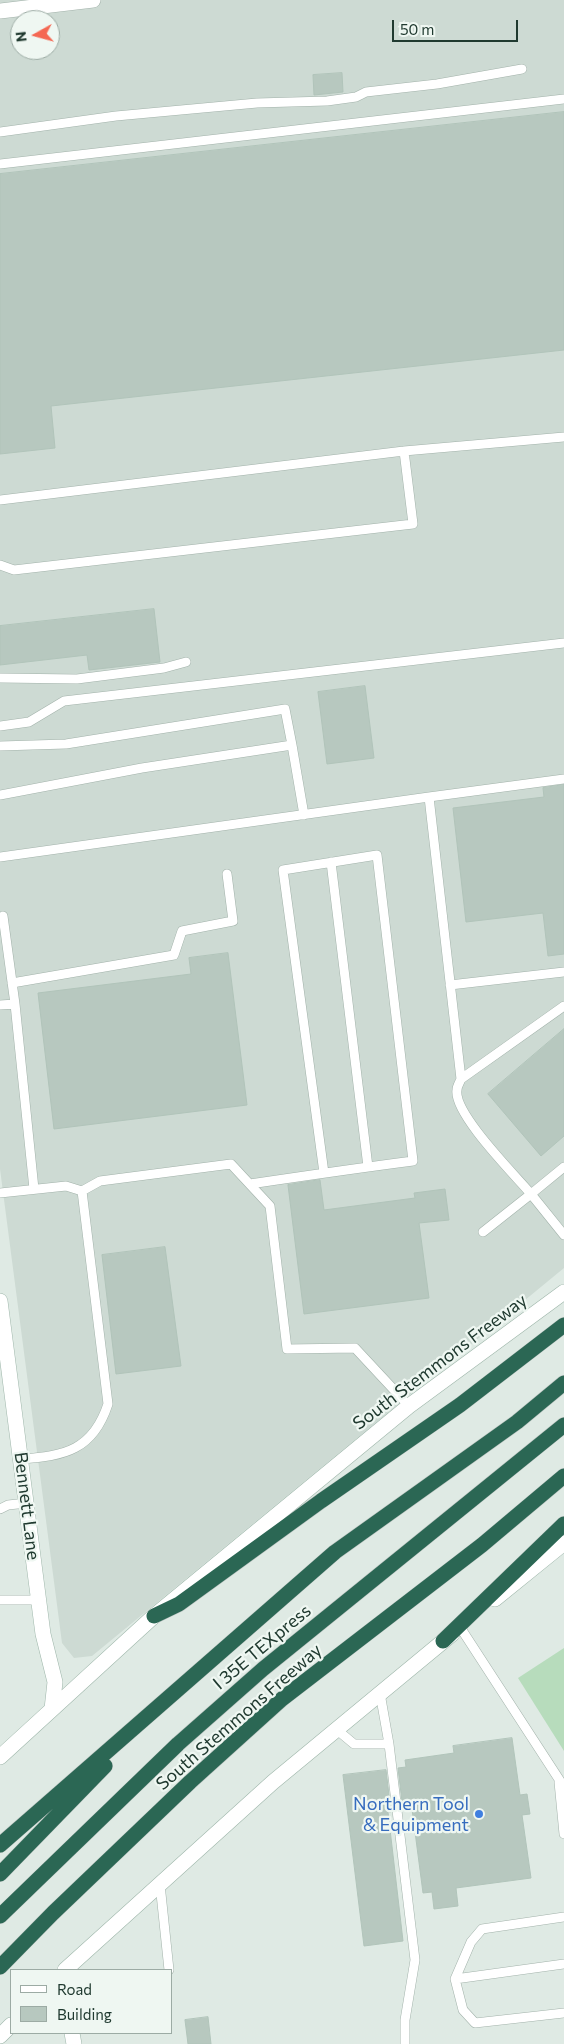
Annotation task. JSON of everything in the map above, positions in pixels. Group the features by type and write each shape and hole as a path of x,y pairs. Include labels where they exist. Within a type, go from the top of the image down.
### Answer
{"highway":[{"path":"154,1616 179,1604 320,1501 460,1405 564,1325"},
{"path":"0,1845 335,1552 516,1422 564,1383"},
{"name":"I 35E TEXpress","path":"0,1916 178,1744 263,1669 564,1425"},
{"name":"South Stemmons Freeway","path":"0,1967 52,1913 190,1782 282,1699 482,1545 564,1476"},
{"path":"443,1641 564,1524"},
{"path":"0,1874 173,1694"}],"main road":[{"path":"0,10 92,0"},
{"name":"South Stemmons Freeway","path":"0,1757 154,1616 409,1406 564,1292"},
{"name":"Bennett Lane","path":"0,1301 39,1600 44,1634 55,1682 52,1709"},
{"path":"67,1969 273,1782 564,1543"},
{"path":"0,2036 10,2026"}],"lane":[{"path":"0,132 116,116 257,103 327,101 356,97 366,92 437,84 522,69"},
{"path":"0,164 564,99"},
{"path":"0,500 404,451 564,437"},
{"path":"0,565 14,570 413,524 404,451"},
{"path":"0,726 29,722 64,701 564,643"},
{"path":"0,678 77,679 164,668 186,662"},
{"path":"0,746 66,744 285,708 304,815"},
{"path":"0,795 142,768 292,745"},
{"path":"0,857 564,779"},
{"path":"429,797 461,1079"},
{"path":"250,1184 324,1174 413,1161 377,855 283,870 324,1174"},
{"path":"331,862 368,1167"},
{"path":"12,982 174,955 182,931 234,921 227,874"},
{"path":"3,916 15,1004 34,1189"},
{"path":"450,985 564,972"},
{"path":"0,1005 15,1004"},
{"path":"564,1006 461,1079 456,1090 466,1118 564,1235"},
{"path":"0,1192 66,1186 82,1191 100,1181 231,1164 270,1206 287,1349 355,1348 409,1406"},
{"path":"483,1232 564,1167"},
{"path":"20,1459 62,1454 87,1441 104,1417 108,1404 82,1191"},
{"path":"0,1509 8,1505 26,1503"},
{"path":"0,1600 39,1600"},
{"path":"460,1627 564,1787"},
{"path":"380,1693 389,1744 415,1960 404,2020 405,2044"},
{"path":"336,1729 354,1744 389,1744"},
{"path":"558,1778 564,1834"},
{"path":"160,1884 169,1969"},
{"path":"564,1916 482,1929 471,1942 455,1979 463,2010 475,2023 564,2013"},
{"path":"455,1979 564,1964"}],"shaded area":[{"path":"0,0 564,0 564,1268 92,1656 74,1658 62,1643 0,1169"}],"green space":[{"path":"564,1648 564,1751 518,1678"}],"building":[{"path":"342,73 343,92 314,95 313,75"},
{"path":"564,112 564,350 51,406 55,448 0,454 0,174"},
{"path":"154,609 160,662 89,670 87,655 0,665 0,626"},
{"path":"365,686 374,758 327,764 318,692"},
{"path":"564,785 564,954 548,956 543,913 466,922 453,808 544,797 543,788"},
{"path":"228,953 247,1105 54,1129 38,993 191,974 189,958"},
{"path":"564,1029 564,1136 541,1156 488,1094"},
{"path":"320,1180 324,1210 415,1198 414,1193 445,1189 449,1220 419,1223 429,1298 304,1314 288,1185"},
{"path":"165,1247 181,1366 116,1374 102,1255"},
{"path":"512,1738 520,1795 527,1794 530,1814 522,1815 531,1878 456,1888 458,1906 434,1909 432,1892 423,1893 412,1809 403,1810 398,1768 406,1767 405,1760 454,1753 453,1746"},
{"path":"386,1770 391,1812 388,1812 403,1941 364,1946 343,1775"},
{"path":"208,2017 211,2044 188,2044 185,2020"}],"place":[{"name":"Northern Tool & Equipment","path":"479,1814"}]}
